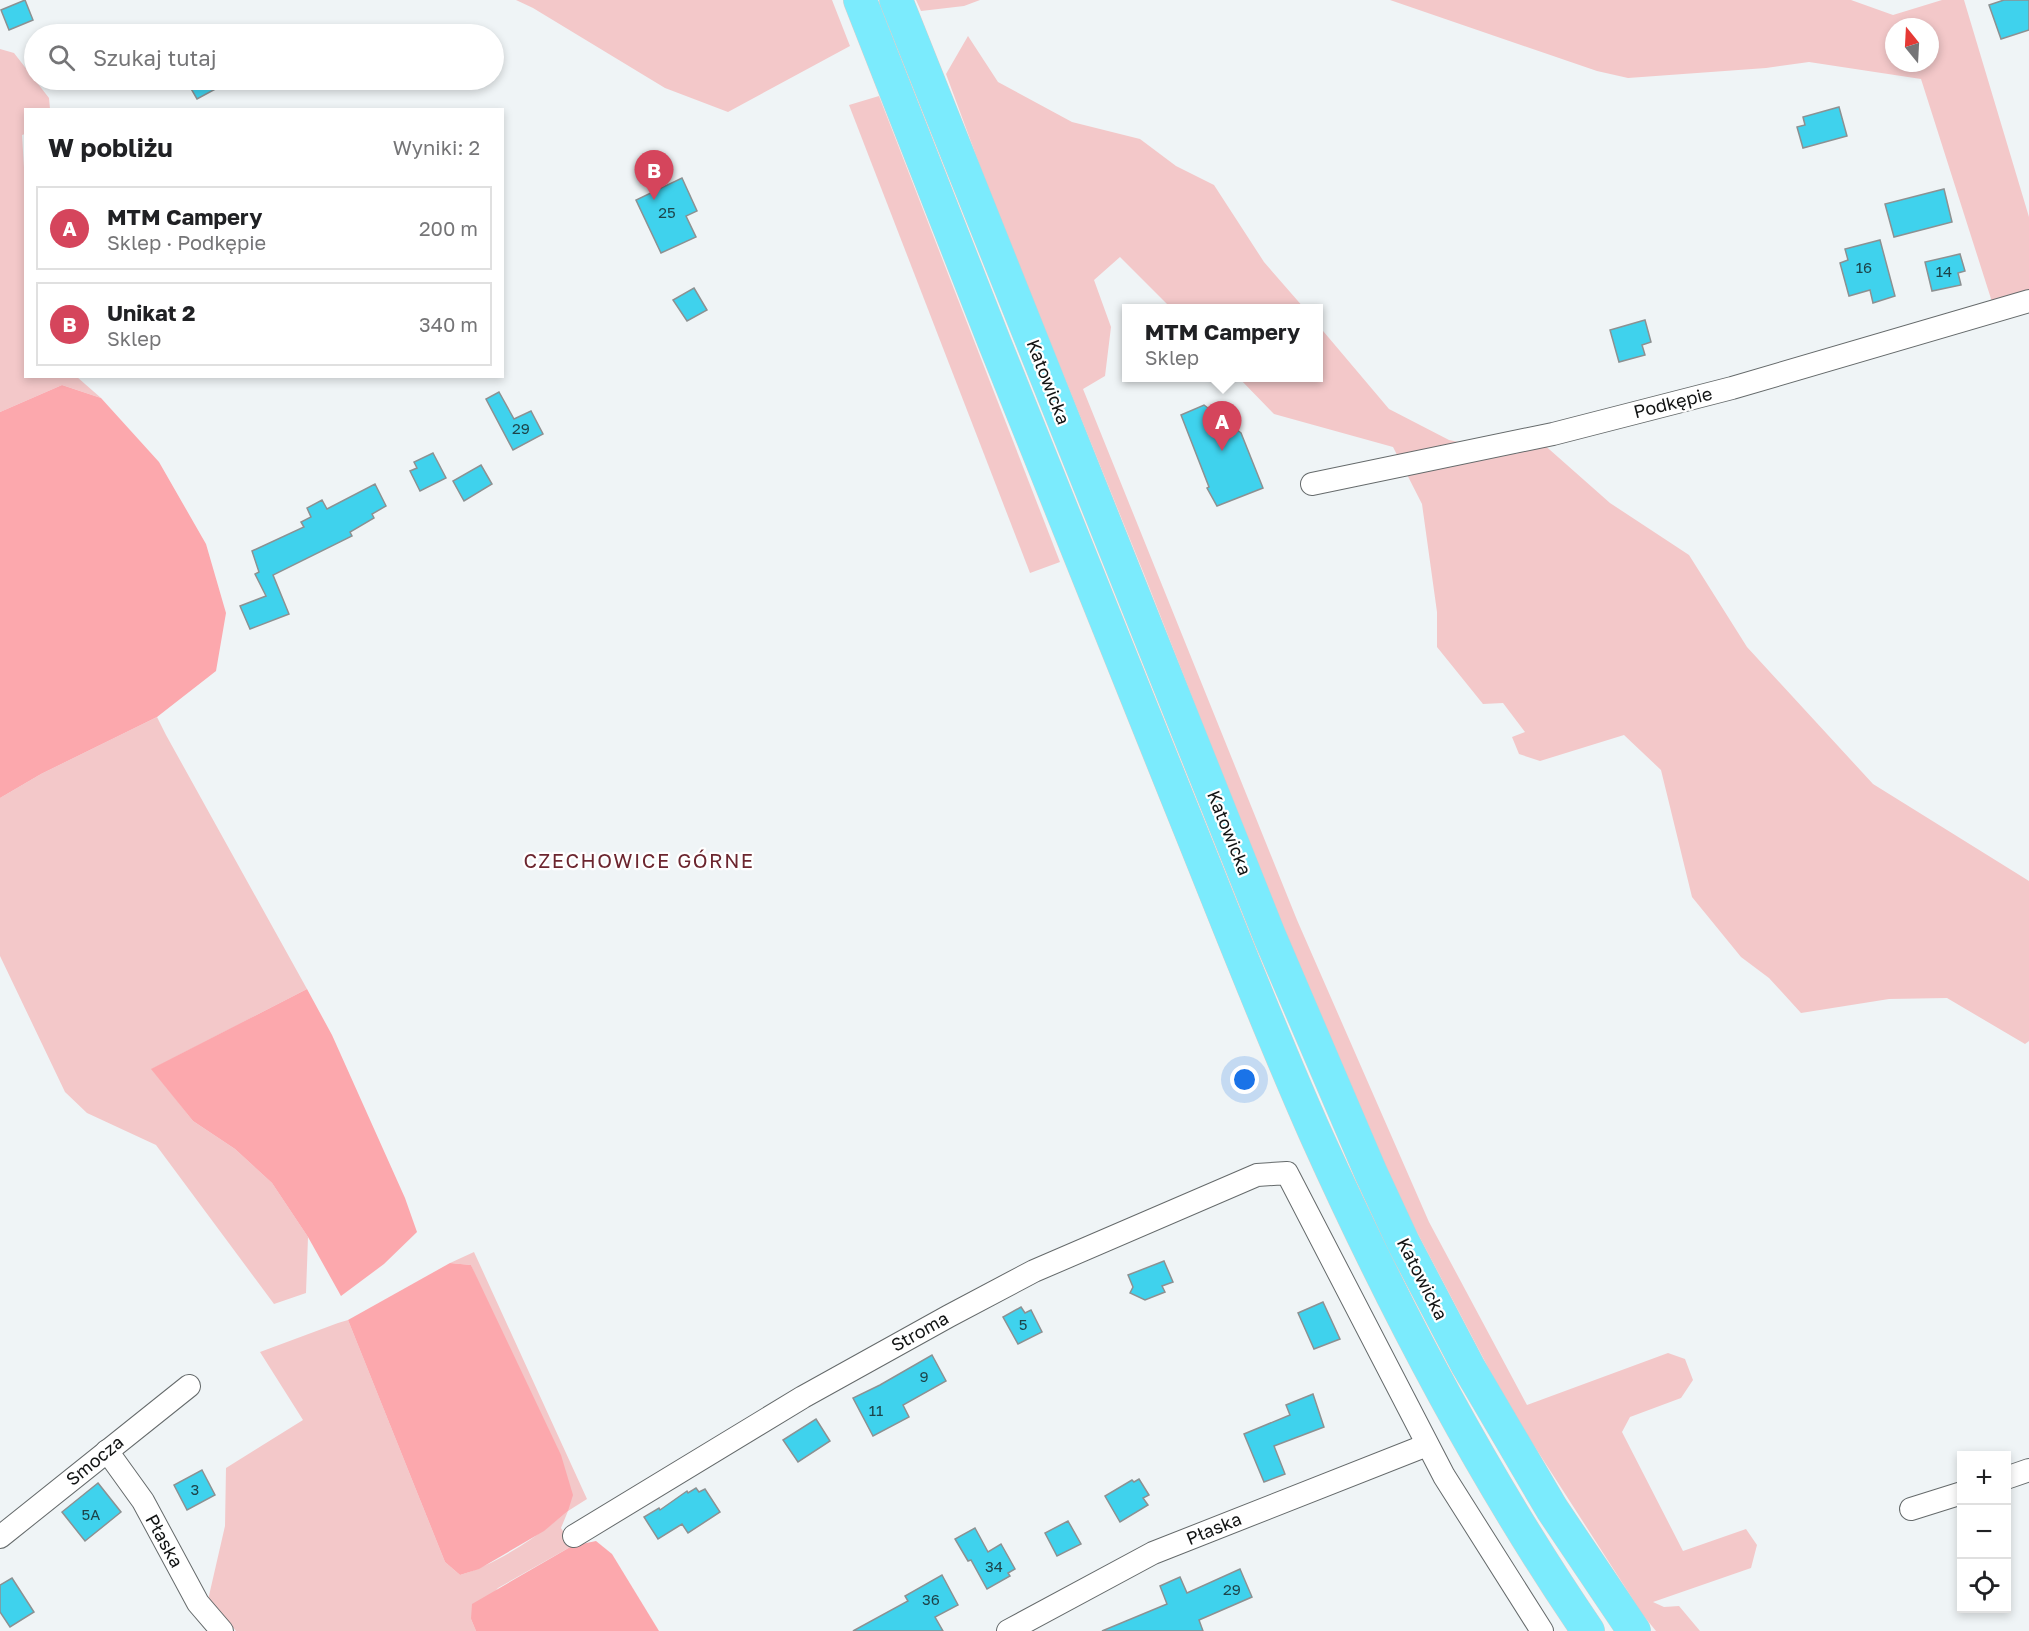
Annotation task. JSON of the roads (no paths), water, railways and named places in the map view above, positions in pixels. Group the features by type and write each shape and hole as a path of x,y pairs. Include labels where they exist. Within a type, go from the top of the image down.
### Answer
{"main road":[{"name":"Katowicka","path":"860,0 1086,573 1315,1132 1404,1319 1450,1404 1499,1490 1588,1631"},
{"name":"Katowicka","path":"896,0 1270,937 1371,1173 1408,1252 1468,1366 1552,1509 1634,1631"}],"street":[{"name":"Podkępie","path":"1312,483 1565,431 1732,388 2029,301"},
{"name":"Stroma","path":"574,1536 803,1397 1034,1271 1257,1175 1287,1173 1427,1445"},
{"name":"Smocza","path":"1,1534 189,1386"},
{"name":"Płaska","path":"1008,1631 1153,1553 1427,1445"},
{"path":"1427,1445 1444,1476 1542,1631"},
{"name":"Płaska","path":"107,1451 143,1502 198,1603 222,1631"},
{"path":"2011,1477 2029,1470"},
{"path":"1911,1509 1957,1494"}],"place":[{"name":"Unikat 2","path":"654,200"},
{"name":"MTM Campery","path":"1222,451"}],"district":[{"name":"CZECHOWICE GÓRNE","path":"639,861"}]}
